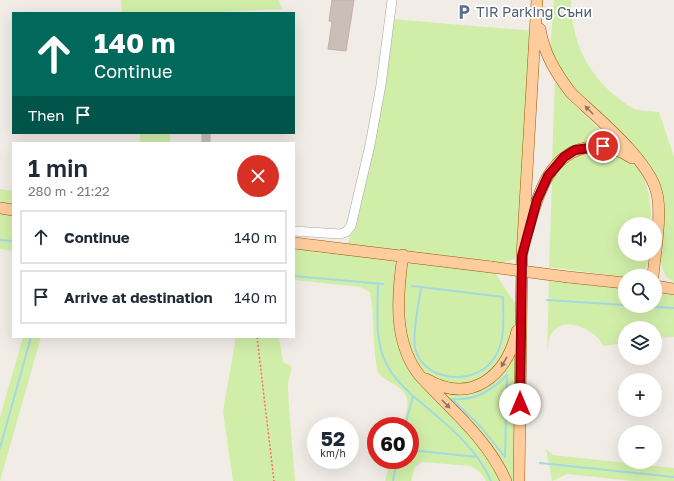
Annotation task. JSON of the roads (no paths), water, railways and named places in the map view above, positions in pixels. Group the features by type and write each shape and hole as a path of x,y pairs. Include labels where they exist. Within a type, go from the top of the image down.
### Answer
{"main road":[{"path":"536,2 542,43 546,55 559,76 572,93 634,154 646,168 657,193 659,206 654,269"},
{"path":"520,481 522,256 536,2"},
{"path":"522,256 541,188 555,166 564,157 575,150 603,146 617,150 646,168"},
{"path":"0,208 12,210"},
{"path":"295,243 618,282"},
{"path":"403,256 400,274 399,330 403,348 411,366 484,442 493,455 506,481"},
{"path":"662,287 674,289"},
{"path":"420,376 436,385 451,388 472,387 489,380 504,364 515,339 521,312"}],"street":[{"path":"295,231 340,234 351,226 380,92 392,0"}],"waterway":[{"path":"0,240 12,241"},
{"path":"295,276 383,284"},
{"path":"378,284 378,334 382,354 389,369 408,392 444,422 471,449 485,469 491,481"},
{"path":"412,286 421,287 503,297 503,328 501,343 495,357 487,366 477,373 452,377 429,369 420,360 414,341 421,287"},
{"path":"547,300 618,305"},
{"path":"662,307 674,308"},
{"path":"0,448 31,338"},
{"path":"507,375 505,457 481,427 452,399 475,397 482,394 495,386 507,375"},
{"path":"407,417 413,396"},
{"path":"419,451 477,457"},
{"path":"540,463 674,477"},
{"path":"393,481 395,469"}],"place":[{"name":"TIR Parking Съни","path":"464,12"}]}
